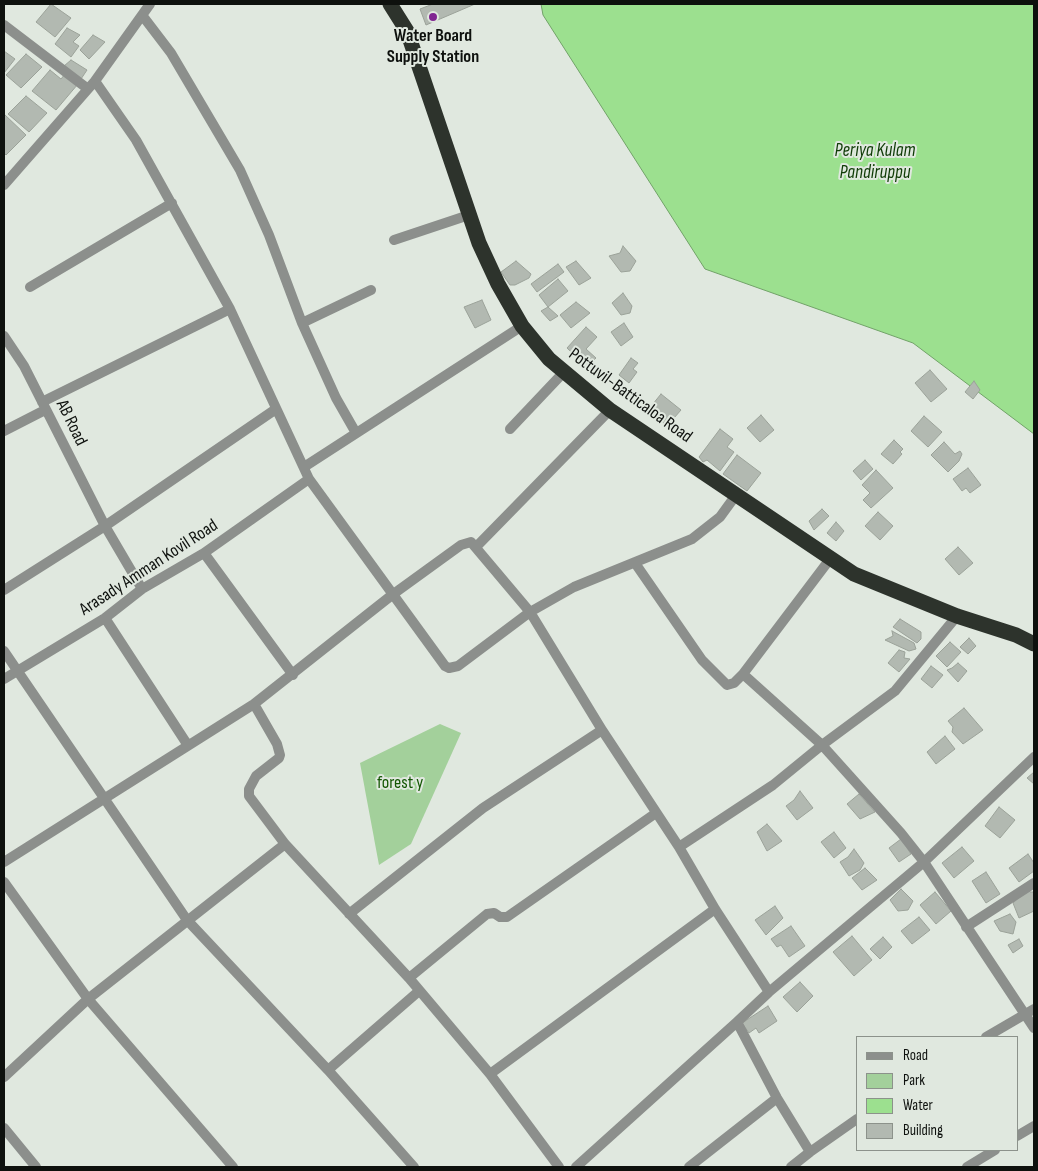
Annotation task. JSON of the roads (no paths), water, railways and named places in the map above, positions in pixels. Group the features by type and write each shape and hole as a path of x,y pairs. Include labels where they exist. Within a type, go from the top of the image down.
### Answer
{"highway":[{"name":"Pottuvil-Batticaloa Road","path":"390,4 407,31 479,243 498,284 522,326 538,348 563,373 610,410 854,574 958,616 1016,635 1034,644"}],"street":[{"path":"4,185 91,85 150,4"},
{"path":"142,15 171,53 240,170 269,235 302,323 336,398 356,433"},
{"path":"4,25 91,85 136,140 230,309 309,479 445,666 449,668 458,666 530,612 574,587 692,539 720,517 736,495"},
{"path":"30,287 172,203"},
{"path":"394,240 469,214"},
{"path":"302,323 371,290"},
{"path":"4,431 44,406 230,309"},
{"path":"304,468 522,326"},
{"name":"AB Road","path":"4,336 24,366 105,526 142,589"},
{"path":"510,429 563,373"},
{"path":"4,590 105,526 276,409"},
{"path":"476,547 610,410"},
{"name":"Arasady Amman Kovil Road","path":"4,680 105,618 142,589 204,552 309,479"},
{"path":"4,862 104,796 254,704 392,595 461,545 471,542 530,612 602,730 679,847 715,909 769,992"},
{"path":"204,552 293,675"},
{"path":"636,563 702,660 727,685 734,683 742,674 830,559"},
{"path":"679,847 773,785 822,745 895,691 958,616"},
{"path":"105,618 187,744"},
{"path":"4,651 187,920 328,1070 414,1167"},
{"path":"742,674 822,745 902,833 924,862 966,927 1030,1011 1034,1028"},
{"path":"254,704 277,744 280,758 256,776 248,792 285,844 409,978 490,1074 559,1167"},
{"path":"349,914 482,808 602,730"},
{"path":"576,1167 769,992 924,862 1034,757"},
{"path":"409,978 487,914 494,913 500,917 507,917 656,813"},
{"path":"4,1077 88,999 285,844"},
{"path":"4,882 88,999 232,1167"},
{"path":"966,927 1034,883"},
{"path":"490,1074 715,909"},
{"path":"328,1070 419,991"},
{"path":"988,1036 1030,1011"},
{"path":"737,1022 776,1098 810,1152"},
{"path":"690,1167 776,1098"},
{"path":"791,1167 856,1120"},
{"path":"1018,1135 1034,1126"},
{"path":"4,1128 36,1167"},
{"path":"967,1167 993,1151"}],"water":[{"name":"Periya Kulam Pandiruppu","path":"541,4 1034,4 1034,434 913,343 705,269 543,15"}],"place":[{"name":"Water Board Supply Station","path":"433,17"}],"park label":[{"name":"forest y","path":"400,783"}]}
